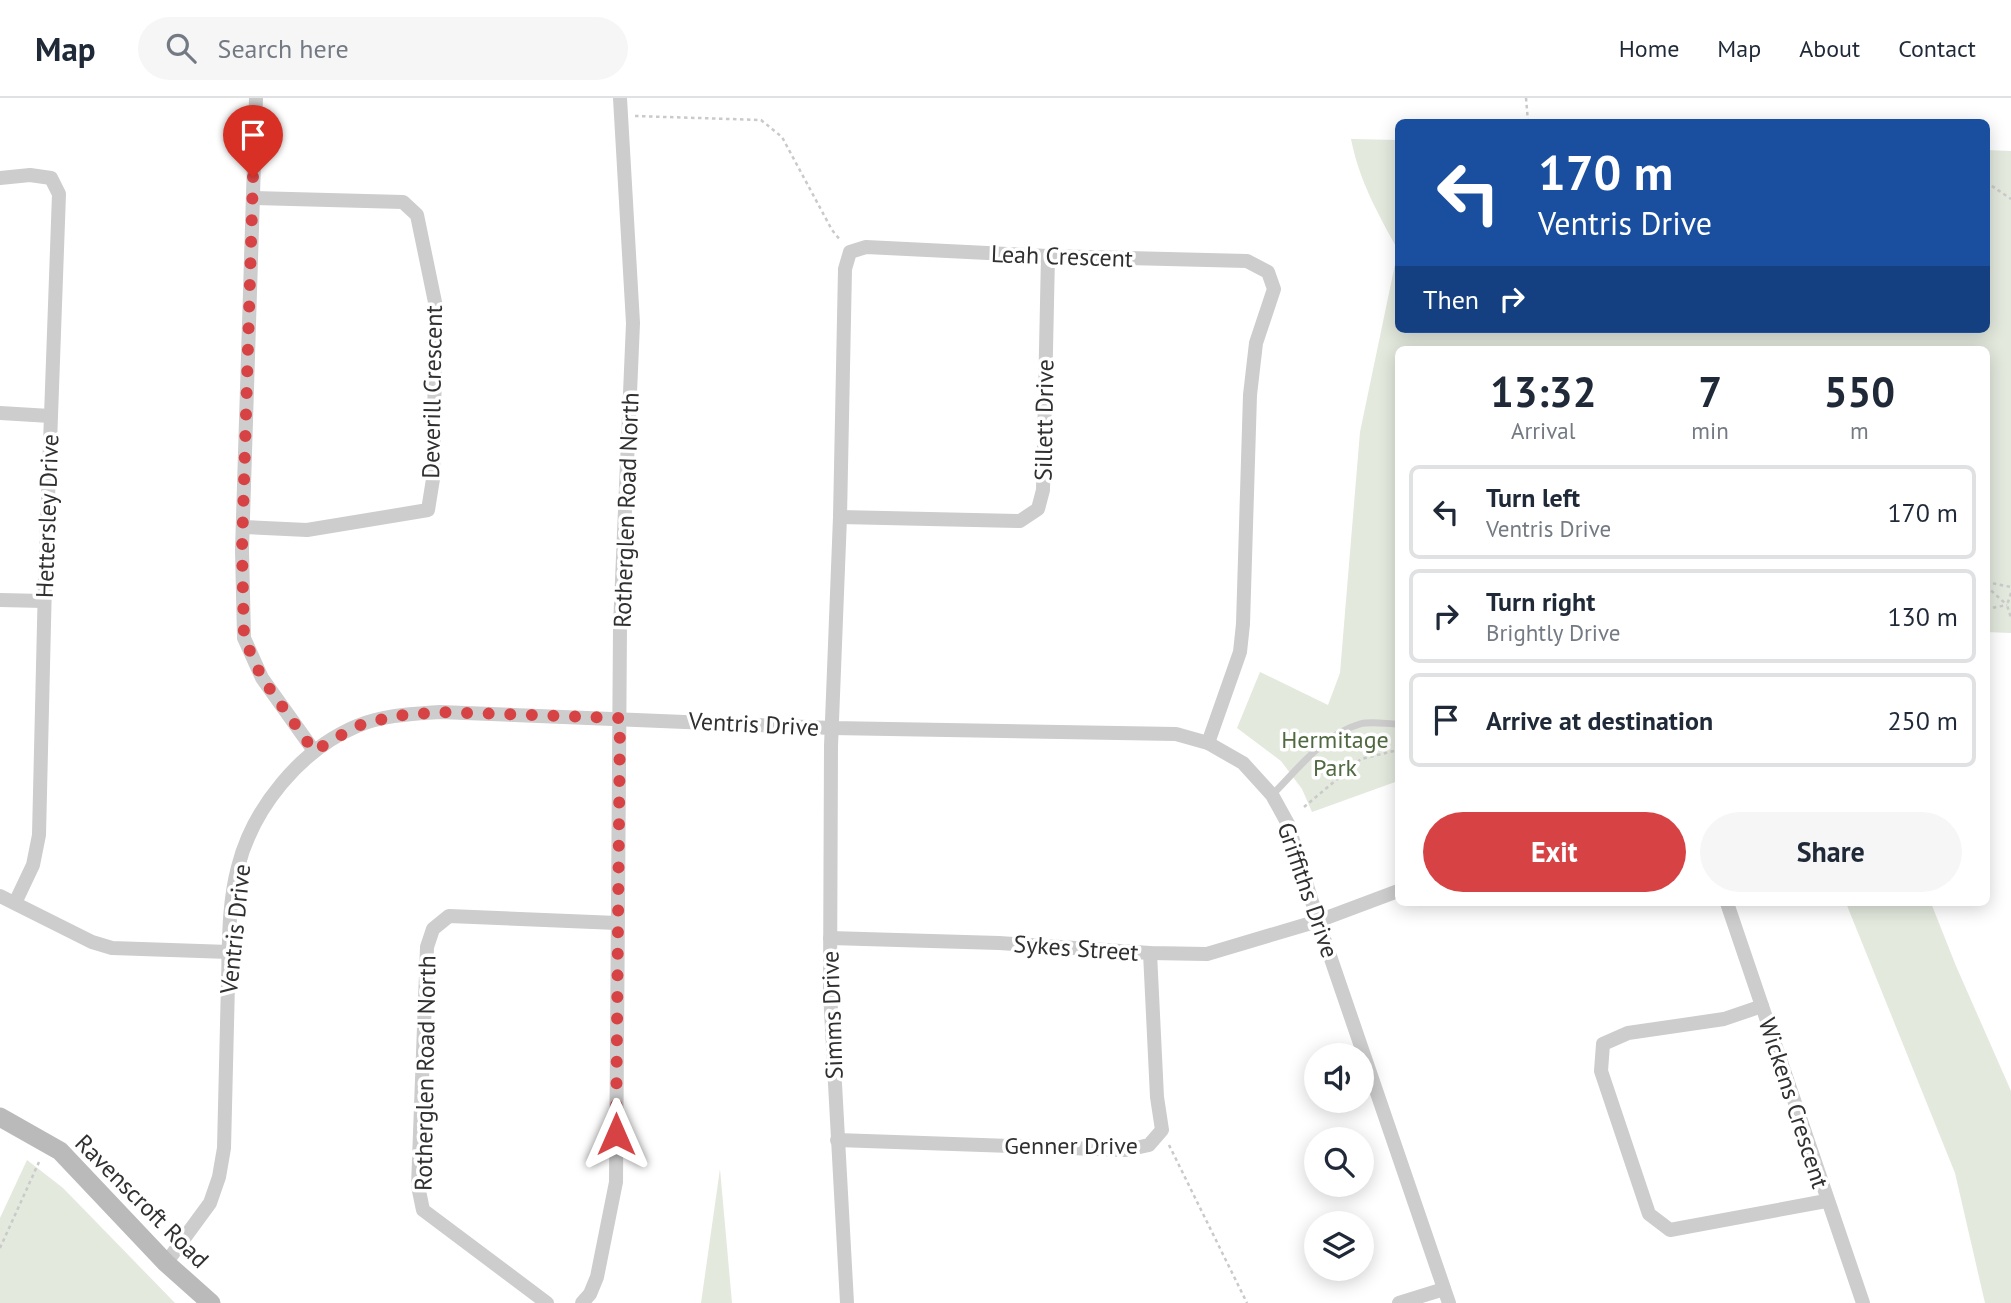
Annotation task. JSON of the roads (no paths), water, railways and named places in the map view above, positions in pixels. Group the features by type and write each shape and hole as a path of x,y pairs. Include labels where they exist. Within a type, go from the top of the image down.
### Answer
{"street":[{"path":"257,98 243,527 244,638 262,678 314,751"},
{"name":"Rotherglen Road North","path":"582,1303 590,1294 597,1276 616,1182 620,627 634,323 619,116 620,98"},
{"name":"Hettersley Drive","path":"0,178 30,175 51,178 59,194 44,601 39,835 33,865 15,903"},
{"name":"Deverill Crescent","path":"243,527 307,530 428,510 433,479 436,307 417,215 403,202 253,198"},
{"name":"Leah Crescent","path":"840,517 845,269 850,252 866,247 1048,256 1247,261 1268,272 1274,289 1256,343 1250,395 1240,652 1208,743"},
{"name":"Sillett Drive","path":"840,517 1020,521 1038,509 1043,490 1048,256"},
{"path":"0,413 50,416"},
{"path":"832,728 840,517"},
{"path":"0,600 44,601"},
{"name":"Ventris Drive","path":"166,1263 210,1203 219,1177 224,1148 229,951 237,868 251,829 284,782 314,751 357,726 394,716 440,712 832,728"},
{"name":"Griffiths Drive","path":"832,728 1176,734 1208,743 1243,763 1272,795 1288,824 1318,921 1447,1296"},
{"name":"Simms Drive","path":"832,728 830,992 847,1303"},
{"path":"1318,921 1395,892"},
{"path":"0,896 92,942 113,948 229,951"},
{"name":"Wickens Crescent","path":"1728,906 1826,1201 1863,1303"},
{"name":"Rotherglen Road North","path":"547,1303 423,1210 418,1186 427,947 433,929 449,916 617,923"},
{"name":"Sykes Street","path":"830,938 999,943 1207,954 1318,921"},
{"name":"Genner Drive","path":"837,1140 1126,1150 1149,1145 1162,1129 1157,1097 1150,953"},
{"path":"1762,1006 1724,1019 1628,1033 1603,1044 1601,1071 1605,1084 1649,1214 1670,1230 1826,1201"},
{"name":"Ravenscroft Road","path":"1,1119 60,1152 166,1263 211,1303"},
{"path":"1399,1303 1447,1296"}],"lane":[{"path":"1272,795 1336,735 1361,724 1395,724"}],"park label":[{"name":"Hermitage Park","path":"1335,753"}]}
